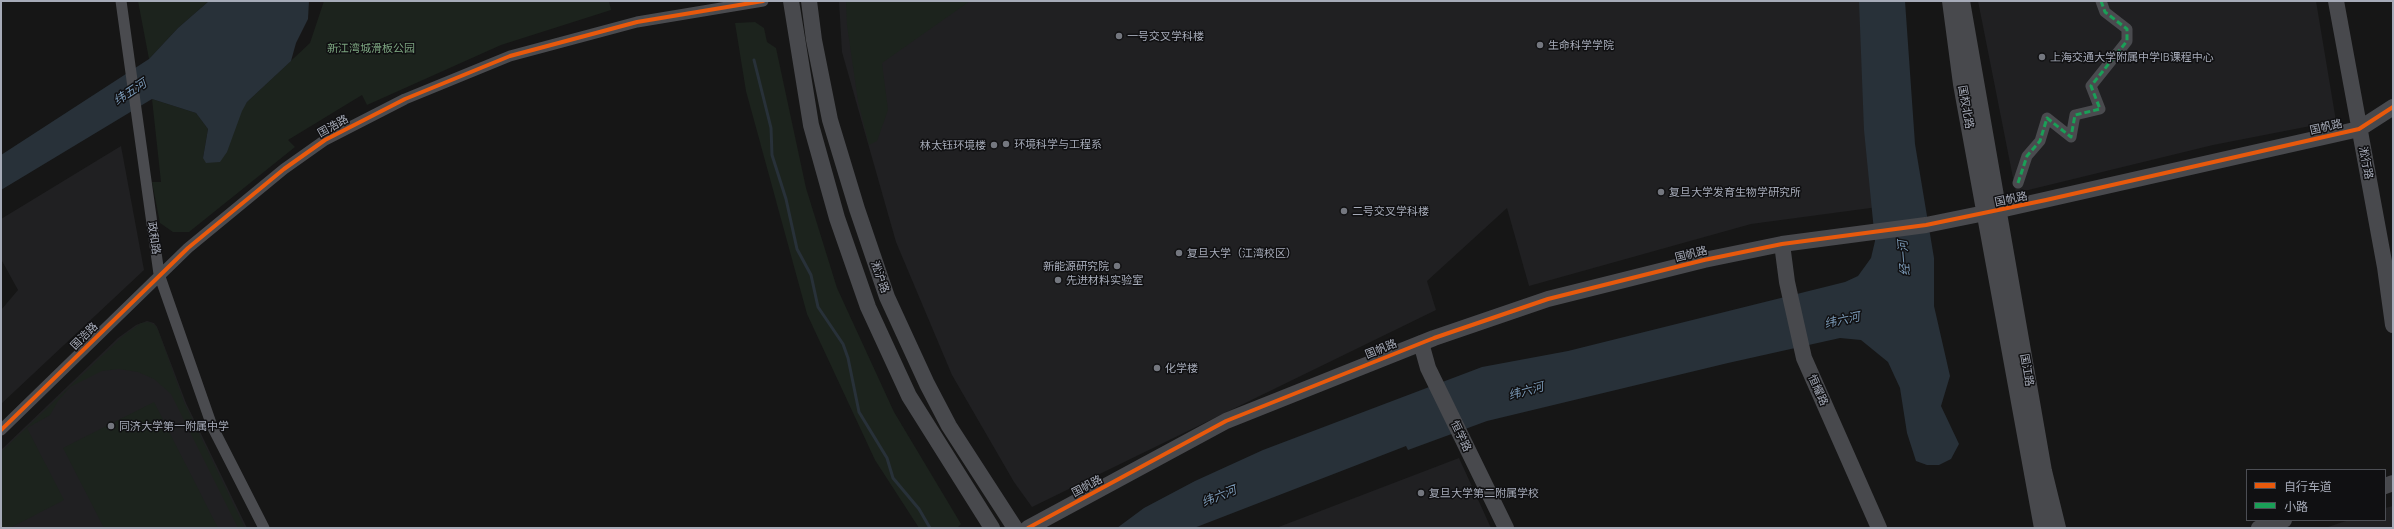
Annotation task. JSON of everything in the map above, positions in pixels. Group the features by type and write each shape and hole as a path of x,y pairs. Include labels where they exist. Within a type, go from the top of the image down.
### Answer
{"street":[{"name":"政和路","path":"121,1 127,53 159,274 212,426 264,528"},
{"name":"国浩路","path":"1,430 159,274 284,169 325,140 405,99 510,56 638,22 763,1"},
{"name":"淞沪路","path":"790,1 812,132 837,218 868,307 909,396 992,528"},
{"name":"淞沪路","path":"809,1 814,40 830,120 857,208 888,297 927,384 949,426 1015,528"},
{"name":"国权北路","path":"1950,1 1961,84 1992,212"},
{"name":"国权北路","path":"1962,1 1975,82 1992,212"},
{"path":"2018,183 2027,156 2040,141 2048,118 2071,137 2075,115 2100,109 2091,86 2127,41 2127,29 2105,12 2101,1"},
{"name":"淞行路","path":"2336,1 2385,268 2393,325"},
{"name":"国帆路","path":"1028,528 1226,421 1421,343 1548,299 1704,260 1782,244 1926,225 1992,212 2359,129 2393,107"},
{"name":"国江路","path":"1992,212 2042,528"},
{"name":"国江路","path":"1992,212 2044,471 2058,528"},
{"name":"恒耀路","path":"1782,244 1790,295 1804,358 1879,528"},
{"name":"恒学路","path":"1421,343 1433,379 1506,528"},
{"path":"2259,528 2281,521"}],"shaded area":[{"name":"复旦大学（江湾校区）","path":"839,1 1867,1 1878,207 1751,224 1529,286 1507,208 1427,281 1436,310 1032,507 1014,482 952,375 896,242 842,52"},
{"path":"1978,1 2316,1 2336,121 2213,145 2016,193"},
{"path":"121,146 144,270 1,404 1,310 18,290 1,259 1,219"},
{"name":"同济大学第一附属中学","path":"147,321 154,323 157,327 186,403 247,528 1,528 1,450 118,338 136,325"},
{"name":"复旦大学第二附属学校","path":"1459,458 1491,528 1276,528"},
{"path":"2393,506 2393,528 2325,528 2346,521 2386,521 2386,508"}],"green space":[{"path":"138,1 209,1 178,28 149,59"},
{"name":"新江湾城滑板公园","path":"324,1 609,1 611,10 501,45 367,105 362,95 288,140 295,147 189,232 173,232 160,223 152,182 161,182 152,99 196,113 208,129 203,158 247,102 310,43"},
{"path":"846,1 970,1 882,63 888,110 877,141 869,145 858,101 847,25"},
{"path":"755,22 764,28 767,42 776,48 806,188 837,288 894,412 961,524 957,528 919,528 875,460 807,314 746,91 735,23"},
{"path":"149,322 155,325 158,330 184,402 245,528 238,528 171,394 154,379 138,372 119,369 102,371 70,387 58,401 50,415 27,428 64,500 10,528 1,528 1,452 124,335 141,323"},
{"path":"154,402 218,528 104,528 63,448"}],"water":[{"name":"纬五河","path":"209,1 309,1 308,19 296,43 291,61 247,102 242,111 227,152 220,162 206,163 203,158 208,129 196,113 152,99 1,190 1,155 149,59 178,28"},
{"path":"1859,1 1905,1 1915,144 1934,258 1934,306 1950,376 1941,406 1959,444 1951,459 1939,465 1927,465 1916,461 1907,433 1900,388 1888,362 1861,340 1840,338 1728,363 1487,421 1408,450 1406,446 1194,528 1117,528 1144,508 1195,481 1263,450 1482,367 1568,351 1845,282 1858,276 1871,258 1875,241 1864,130"}],"waterway":[{"path":"754,60 771,128 772,155 786,199 797,249 811,275 818,307 843,344 848,358 859,412 887,458 893,478 919,509 930,528"}],"marked path":[{"path":"2018,183 2027,156 2040,141 2047,118 2071,137 2075,115 2100,109 2091,86 2127,41 2127,29 2105,12 2101,1"}],"cycle path":[{"path":"1,430 188,248 284,169 325,140 405,99 510,56 637,22 763,1"},
{"path":"1028,528 1226,421 1434,338 1548,299 1704,260 1782,244 1926,225 2046,200 2359,129 2393,107"}],"place":[{"name":"一号交叉学科楼","path":"1119,36"},
{"name":"生命科学学院","path":"1540,45"},
{"name":"上海交通大学附属中学IB课程中心","path":"2042,57"},
{"name":"环境科学与工程系","path":"1006,144"},
{"name":"林太钰环境楼","path":"994,145"},
{"name":"复旦大学发育生物学研究所","path":"1661,192"},
{"name":"二号交叉学科楼","path":"1344,211"},
{"name":"复旦大学（江湾校区）","path":"1179,253"},
{"name":"新能源研究院","path":"1117,266"},
{"name":"先进材料实验室","path":"1058,280"},
{"name":"化学楼","path":"1157,368"},
{"name":"同济大学第一附属中学","path":"111,426"},
{"name":"复旦大学第二附属学校","path":"1421,493"}],"water label":[{"name":"经一河","path":"1904,258"},
{"name":"纬六河","path":"1842,320"},
{"name":"纬六河","path":"1526,391"},
{"name":"纬六河","path":"1219,496"}]}
